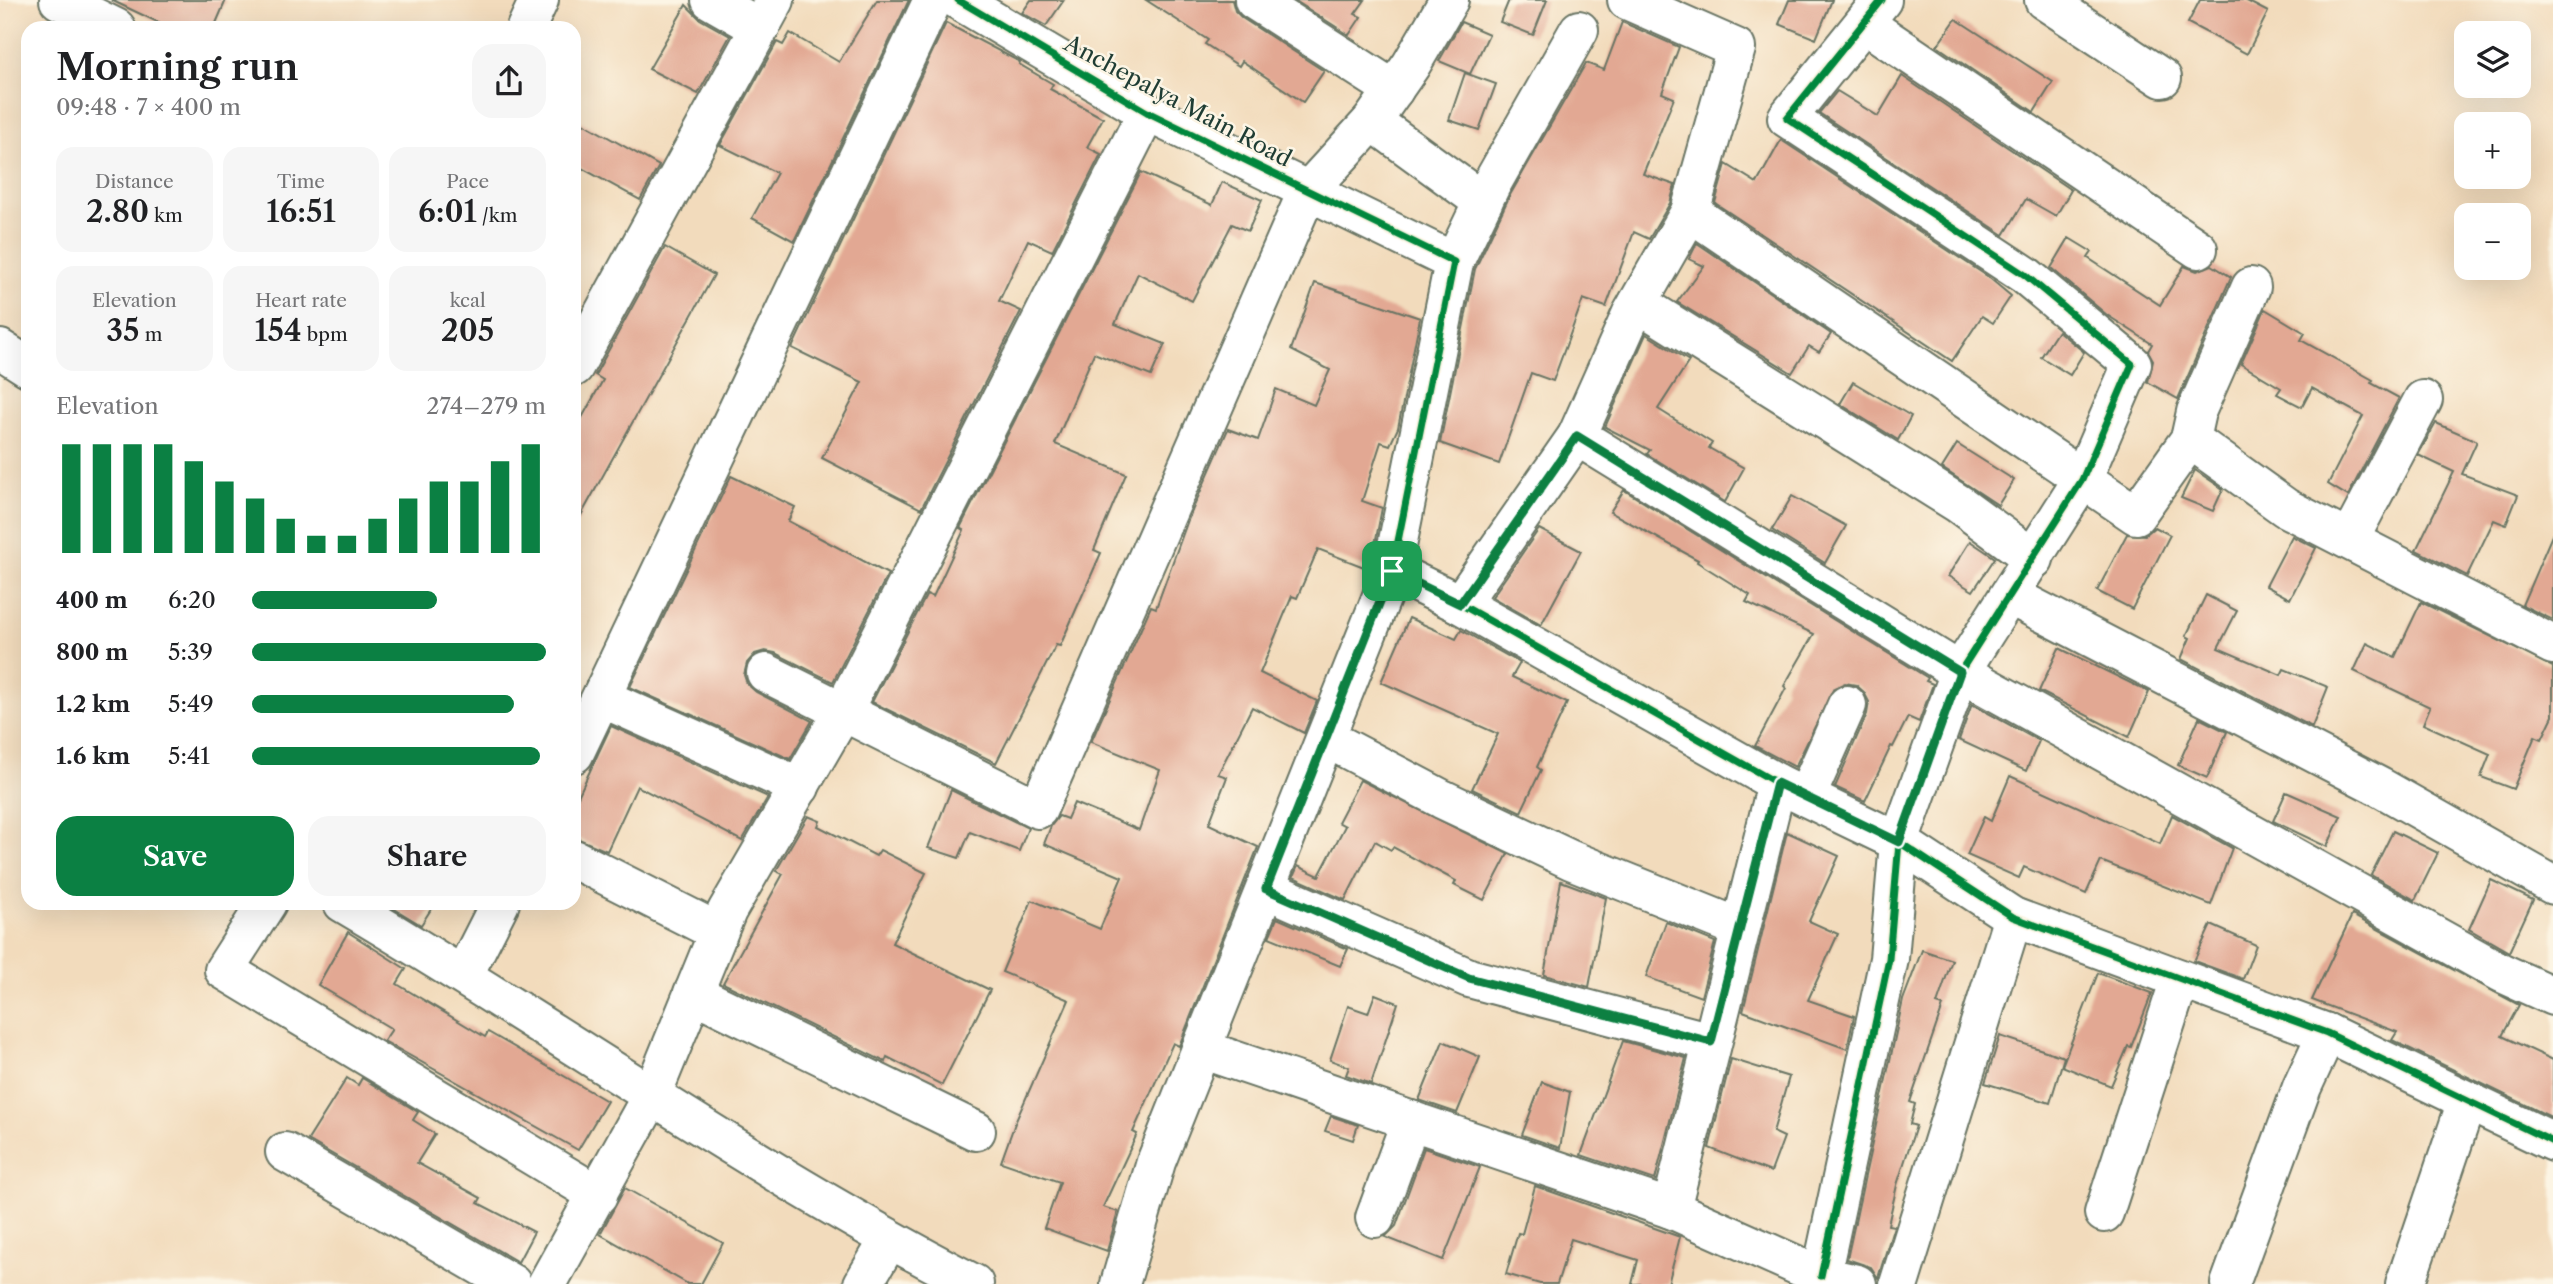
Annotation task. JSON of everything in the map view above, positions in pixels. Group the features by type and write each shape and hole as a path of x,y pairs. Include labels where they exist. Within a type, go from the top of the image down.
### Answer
{"street":[{"path":"59,0 102,21"},
{"path":"529,21 539,0"},
{"path":"581,354 767,14 711,0"},
{"path":"581,740 933,0"},
{"name":"Anchepalya Main Road","path":"958,0 1147,112 1454,262"},
{"path":"1254,0 1394,90"},
{"path":"1460,604 1577,436 1638,303 1690,212 1736,48 1627,0"},
{"path":"2044,0 2162,78"},
{"path":"766,673 1038,809 1307,192 1373,121 1445,1"},
{"path":"1201,1049 1671,1209 1839,1280 1888,960 1899,842 1960,672 2011,596 2082,480 2132,364 2025,275 1787,118 1873,12 2198,249"},
{"path":"1120,1284 1156,1162 1392,571 1454,262 1483,202 1579,30"},
{"path":"547,1284 650,1097 727,911 842,713 1147,112"},
{"path":"1373,121 1483,202"},
{"path":"1690,212 2082,480 2136,514 2190,439 2196,412 2251,287"},
{"path":"1638,303 1959,504 2034,559"},
{"path":"0,349 21,362"},
{"path":"2349,540 2423,400"},
{"path":"1577,436 1960,672 2502,973 2553,996"},
{"path":"2190,439 2286,508 2553,645"},
{"path":"1392,571 1460,604 1792,790 1899,842 2013,917 2327,1033 2553,1142"},
{"path":"2011,596 2379,787 2553,886"},
{"path":"602,698 800,787"},
{"path":"1671,1209 1740,928 1792,790 1847,705"},
{"path":"1326,738 1442,799 1571,860 1740,928"},
{"path":"581,863 718,932"},
{"path":"1266,889 1469,978 1711,1042"},
{"path":"263,910 224,970 598,1195"},
{"path":"355,910 464,974 650,1097 889,1240 974,1284"},
{"path":"464,974 496,910"},
{"path":"1899,1284 2013,917"},
{"path":"2104,1213 2180,979"},
{"path":"693,993 976,1131"},
{"path":"2230,1284 2302,1087 2327,1033"},
{"path":"2405,1284 2467,1101"},
{"path":"1375,1217 1411,1120"},
{"path":"285,1152 512,1284"},
{"path":"863,1284 889,1240"}],"building":[{"path":"111,0 226,0 217,21 155,21"},
{"path":"877,0 909,0 794,241 752,218 777,173 720,145 777,42 783,45 790,33 839,62"},
{"path":"1031,0 1064,0 1046,26 1022,13"},
{"path":"1146,0 1232,0 1235,11 1242,18 1324,71 1303,102 1242,61 1239,66 1205,44 1208,40"},
{"path":"1294,0 1365,0 1355,14 1361,17 1349,35"},
{"path":"1509,0 1547,0 1533,35 1500,22"},
{"path":"1789,0 1832,0 1816,39 1779,24"},
{"path":"2200,0 2245,0 2268,12 2247,54 2188,23"},
{"path":"686,5 700,19 730,36 698,94 649,69"},
{"path":"1956,19 2053,82 2034,112 1937,46"},
{"path":"1461,22 1489,34 1470,74 1439,61"},
{"path":"1622,22 1679,47 1662,93 1674,98 1643,174 1675,185 1670,203 1649,239 1634,232 1606,307 1583,299 1553,381 1531,373 1499,464 1440,443 1475,269 1510,195 1586,63 1604,70"},
{"path":"946,23 1020,62 1019,64 1053,84 1050,89 1103,118 1087,147 1101,154 1052,251 1028,240 999,301 1021,311 921,509 822,458 862,382 792,348"},
{"path":"1465,73 1496,84 1479,130 1449,120"},
{"path":"1902,76 2071,190 2056,216 2026,199 2004,235 1819,113 1837,91 1878,116"},
{"path":"581,122 659,166 640,200 581,168"},
{"path":"1781,140 1987,276 2011,296 1993,323 1982,316 1952,361 1715,203 1726,164 1757,183"},
{"path":"1141,172 1212,205 1222,182 1262,200 1248,231 1232,224 1192,301 1138,273 1115,324 1165,344 1151,376 1094,353 1055,444 1126,474 1094,550 1101,553 1060,646 1056,645 996,763 872,702 927,594 933,597 964,530 960,528"},
{"path":"2069,238 2092,252 2088,258 2160,305 2184,266 2197,271 2212,265 2231,277 2178,399 2148,382 2153,360 2148,351 2152,344 2107,315 2051,268"},
{"path":"1697,243 1831,334 1819,352 1809,346 1792,373 1677,302 1704,266 1689,259"},
{"path":"665,247 714,275 581,515 581,419 603,380 595,375"},
{"path":"1315,283 1420,318 1398,428 1390,445 1381,442 1362,501 1382,508 1371,565 1369,569 1318,549 1297,598 1292,596 1260,673 1317,701 1304,733 1252,707 1218,774 1227,777 1209,824 1258,847 1179,1046 1173,1043 1133,1132 1137,1134 1103,1207 1118,1212 1107,1251 1044,1228 1060,1182 1001,1162 1015,1123 1069,1000 1002,972 1032,900 1100,929 1122,877 1044,844 1051,826 1059,816 1067,819 1074,803 1139,830 1160,770 1091,742 1151,606 1156,608 1188,520 1228,429 1258,440 1276,389 1314,405 1330,370 1291,350"},
{"path":"2265,309 2305,333 2301,340 2373,380 2371,383 2399,398 2348,496 2328,484 2363,416 2312,388 2302,407 2277,394 2281,388 2241,364"},
{"path":"2058,331 2084,352 2070,375 2041,357"},
{"path":"1646,334 1689,361 1658,409 1712,443 1709,448 1744,468 1725,502 1647,454 1650,450 1605,427"},
{"path":"1853,382 1911,416 1898,440 1840,404"},
{"path":"2436,423 2477,441 2462,474 2518,495 2506,525 2494,520 2467,576 2416,550 2454,472 2418,455"},
{"path":"1957,444 2014,480 1998,505 1942,468"},
{"path":"2195,470 2223,489 2213,511 2181,498"},
{"path":"731,476 795,507 788,521 888,574 833,682 775,653 765,651 755,654 747,663 744,675 747,684 756,692 812,721 790,759 630,687"},
{"path":"1624,490 1928,678 1926,681 1933,684 1919,722 1908,717 1865,801 1835,787 1867,714 1869,702 1864,692 1856,685 1845,683 1834,688 1795,767 1755,746 1786,688 1784,686 1814,634 1746,602 1750,595 1697,562 1698,560 1610,512"},
{"path":"1792,496 1846,526 1825,563 1772,530"},
{"path":"2155,527 2170,535 2132,609 2097,591 2127,534 2145,535"},
{"path":"1539,529 1581,551 1541,625 1492,597"},
{"path":"2553,533 2553,620 2522,605"},
{"path":"2292,536 2316,548 2290,599 2266,586"},
{"path":"1970,541 1995,558 1973,591 1948,576"},
{"path":"2206,595 2237,611 2218,648 2281,675 2284,669 2328,687 2312,727 2181,659 2190,638 2186,636"},
{"path":"2421,602 2553,667 2553,716 2542,739 2535,736 2513,789 2481,777 2490,754 2423,724 2430,707 2354,671 2367,643 2395,657"},
{"path":"1409,618 1456,639 1461,630 1520,663 1512,677 1567,703 1537,767 1541,770 1521,812 1472,789 1498,734 1381,682"},
{"path":"2059,648 2149,692 2129,737 2039,691"},
{"path":"1972,704 2039,741 2026,771 1959,740"},
{"path":"2199,718 2227,732 2207,778 2178,765"},
{"path":"611,726 768,797 742,841 637,786 607,851 581,840 581,790"},
{"path":"2010,776 2160,844 2172,815 2232,848 2211,905 2101,861 2086,894 2024,867 2019,878 1967,855 1984,817 1991,821"},
{"path":"1360,780 1508,854 1484,900 1454,885 1456,881 1393,847 1391,850 1375,841 1345,900 1293,877 1298,866 1319,876 1345,826 1338,822"},
{"path":"951,790 1028,828 1019,851 970,832 959,858 928,848"},
{"path":"2286,792 2341,816 2327,847 2273,821"},
{"path":"808,816 820,821 818,826 876,856 880,850 926,873 892,943 990,990 942,1085 887,1057 885,1062 723,983 783,874 776,871"},
{"path":"2393,831 2438,853 2415,900 2371,875"},
{"path":"1787,832 1839,856 1809,921 1838,934 1808,1000 1854,1016 1847,1049 1743,1011"},
{"path":"2491,880 2533,900 2509,952 2469,929"},
{"path":"1561,881 1606,898 1589,987 1544,975"},
{"path":"396,910 431,910 421,925"},
{"path":"2352,915 2519,1005 2502,1036 2553,1060 2553,1118 2392,1040 2397,1032 2312,1000"},
{"path":"1277,918 1348,949 1340,966 1269,937"},
{"path":"1666,922 1715,942 1701,997 1646,977"},
{"path":"2211,925 2256,945 2243,979 2194,961"},
{"path":"348,932 406,969 397,984 485,1037 488,1032 607,1101 578,1150 384,1041 392,1029 318,985"},
{"path":"1922,950 1952,960 1937,1004 1943,1006 1910,1102 1915,1104 1910,1124 1916,1126 1897,1185 1888,1225 1894,1226 1878,1278 1871,1267 1847,1259 1903,1000"},
{"path":"2098,973 2152,993 2131,1047 2128,1046 2111,1086 2062,1066"},
{"path":"1375,994 1398,1003 1371,1084 1346,1075 1349,1067 1330,1060 1348,1006 1368,1013"},
{"path":"2000,1036 2064,1057 2050,1103 1985,1083"},
{"path":"1443,1041 1480,1057 1457,1113 1419,1100"},
{"path":"1623,1041 1686,1058 1655,1180 1581,1155"},
{"path":"1731,1059 1789,1077 1773,1132 1784,1137 1771,1172 1709,1148"},
{"path":"347,1078 358,1085 362,1078 418,1112 413,1120 435,1134 417,1163 481,1198 478,1203 534,1232 518,1262 308,1140"},
{"path":"1542,1082 1570,1092 1560,1148 1522,1135"},
{"path":"1331,1116 1358,1125 1353,1140 1325,1131"},
{"path":"1424,1148 1480,1167 1443,1260 1385,1237 1396,1226"},
{"path":"1535,1186 1680,1237 1668,1284 1632,1284 1638,1260 1571,1239 1557,1284 1540,1284 1506,1274 1518,1233 1522,1234"},
{"path":"625,1188 723,1243 701,1284 688,1284 600,1234"}],"cycle path":[{"path":"958,0 1147,112 1454,262 1392,571 1460,604 1777,783 1899,842 2013,917 2327,1033 2553,1142"},
{"path":"1821,1276 1889,959 1899,842 1960,672 2082,480 2132,364 2025,275 1787,118 1882,0"}],"route":[{"path":"1577,436 1960,672 1899,842 1777,783 1711,1042 1469,978 1266,889 1392,571 1460,604 1577,436"}]}
